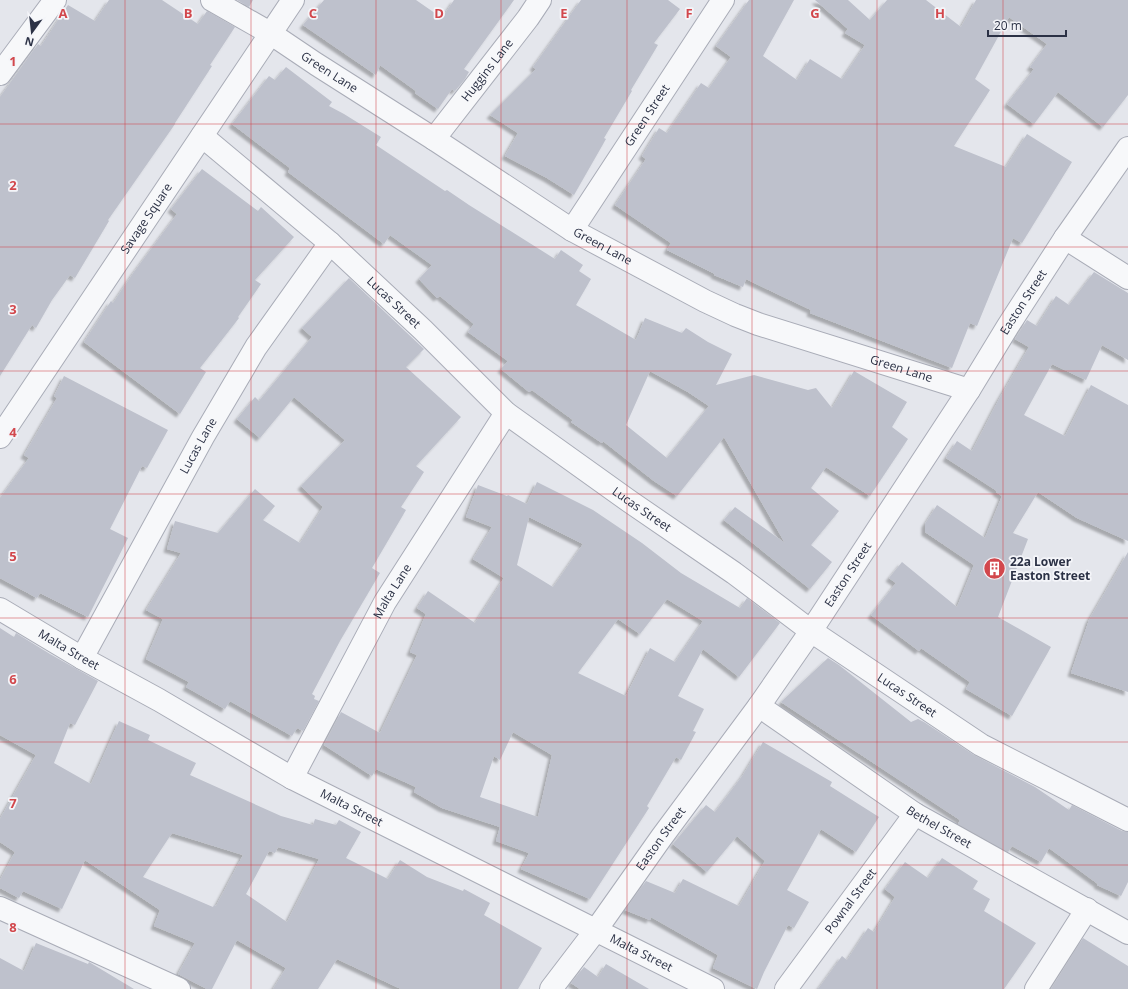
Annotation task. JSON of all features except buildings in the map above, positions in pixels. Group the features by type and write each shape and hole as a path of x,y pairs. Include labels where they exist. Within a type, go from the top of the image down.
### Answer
{"street":[{"path":"0,74 55,0"},
{"name":"Green Lane","path":"212,0 270,33 572,230 705,301 758,324 969,390"},
{"name":"Savage Square","path":"0,437 293,0"},
{"name":"Huggins Lane","path":"434,139 528,18 540,0"},
{"name":"Green Street","path":"572,230 723,0"},
{"name":"Lucas Street","path":"202,136 330,243 423,330 506,413 629,501 734,573 811,631 981,745 1128,820"},
{"name":"Easton Street","path":"550,989 596,930 661,838 759,706 811,631 969,390 1008,326 1065,238 1128,148"},
{"path":"1065,238 1128,278"},
{"name":"Lucas Lane","path":"82,658 202,437 256,347 330,243"},
{"name":"Malta Lane","path":"292,778 385,602 506,413"},
{"name":"Malta Street","path":"0,609 82,658 159,700 292,778 713,989"},
{"name":"Bethel Street","path":"759,706 915,814 1128,933"},
{"name":"Pownal Street","path":"786,989 915,814"},
{"path":"0,908 179,989"},
{"path":"1036,989 1087,909"}],"place":[{"name":"22a Lower Easton Street","path":"995,569"}]}
